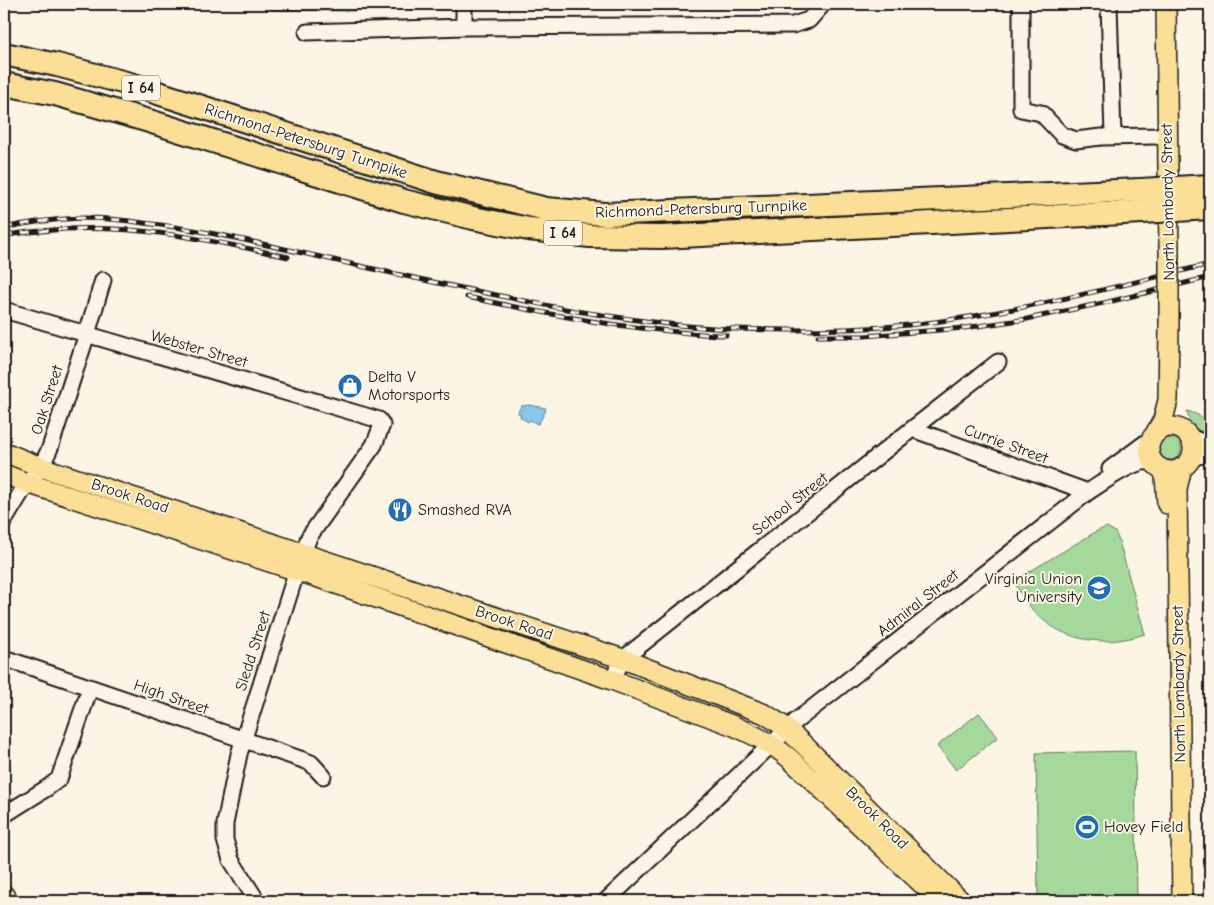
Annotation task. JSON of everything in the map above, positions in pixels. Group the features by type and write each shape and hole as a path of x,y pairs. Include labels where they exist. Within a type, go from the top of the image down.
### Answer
{"highway":[{"name":"Richmond-Petersburg Turnpike","path":"4,54 57,64 130,84 436,182 546,209 605,214 1141,201 1210,208"},
{"name":"Richmond-Petersburg Turnpike","path":"4,84 56,94 149,121 404,201 519,227 590,236 662,237 1141,201 1210,186"}],"main road":[{"name":"North Lombardy Street","path":"1154,435 1163,420 1168,400 1169,251 1166,4"},
{"name":"North Lombardy Street","path":"1168,400 1175,418 1186,434"},
{"path":"1163,428 1178,428 1186,434 1192,444 1192,451 1191,457 1184,465 1176,470 1169,470 1159,467 1152,460 1149,446 1154,435 1163,428"},
{"name":"Brook Road","path":"4,452 300,562 759,737 790,758 940,901"},
{"name":"North Lombardy Street","path":"1182,901 1177,489 1184,465"},
{"name":"North Lombardy Street","path":"1159,467 1165,476 1167,489 1169,901"},
{"name":"Brook Road","path":"4,474 27,483 300,562 623,659 756,710 777,721 787,730 962,901"},
{"path":"4,895 8,901"}],"street":[{"path":"464,4 464,27"},
{"path":"307,32 464,27 793,25 809,20 823,4"},
{"path":"1021,4 1021,109 1041,114 1062,135 1076,140 1113,136 1156,136 1167,134"},
{"path":"1109,4 1113,136"},
{"name":"Oak Street","path":"4,521 27,483 41,467 50,448 104,280"},
{"name":"Webster Street","path":"4,310 366,416 379,420 382,425"},
{"name":"School Street","path":"612,680 623,659 998,362"},
{"name":"Sledd Street","path":"258,901 231,860 225,840 227,810 239,754 300,562 312,532 374,445 382,425"},
{"name":"Currie Street","path":"912,429 1088,492"},
{"path":"1186,434 1203,442 1210,443"},
{"name":"Admiral Street","path":"1088,492 1109,470 1154,435"},
{"path":"1184,465 1197,456 1210,454"},
{"name":"Admiral Street","path":"772,745 806,714 1088,492 1125,468 1139,463 1148,462 1159,467"},
{"name":"High Street","path":"4,658 306,761 323,776"},
{"path":"4,815 59,779 90,688"},
{"path":"606,901 772,745"}],"green space":[{"path":"272,4 356,4 356,11 272,10"},
{"path":"1187,411 1202,418 1208,434 1194,427 1189,420"},
{"path":"1170,438 1178,441 1181,449 1178,457 1170,460 1162,457 1159,449 1162,441"},
{"path":"1107,527 1115,532 1119,541 1145,634 1105,641 1086,639 1068,634 1052,626 1037,615 1025,600 1014,581 1097,531"},
{"path":"979,713 998,737 956,770 937,746"},
{"name":"Hovey Field","path":"1135,751 1137,901 1038,901 1036,753"}],"water":[{"path":"529,405 546,408 537,424 530,420 528,422 520,417 521,415 518,413 521,406"}],"railway":[{"path":"4,228 44,221 83,218 114,219 165,226 226,236 431,282 574,310 666,324 737,329 845,329 909,325 947,320 1061,299 1210,264"},
{"path":"4,236 27,232 73,229 135,231 197,238 288,257"},
{"path":"818,336 865,336 964,328 1027,319 1108,302 1210,277"},
{"path":"467,297 618,325 726,335"}],"place":[{"name":"Delta V Motorsports","path":"350,386"},
{"name":"Smashed RVA","path":"400,510"},
{"name":"Virginia Union University","path":"1099,588"},
{"name":"Hovey Field","path":"1087,827"}]}
